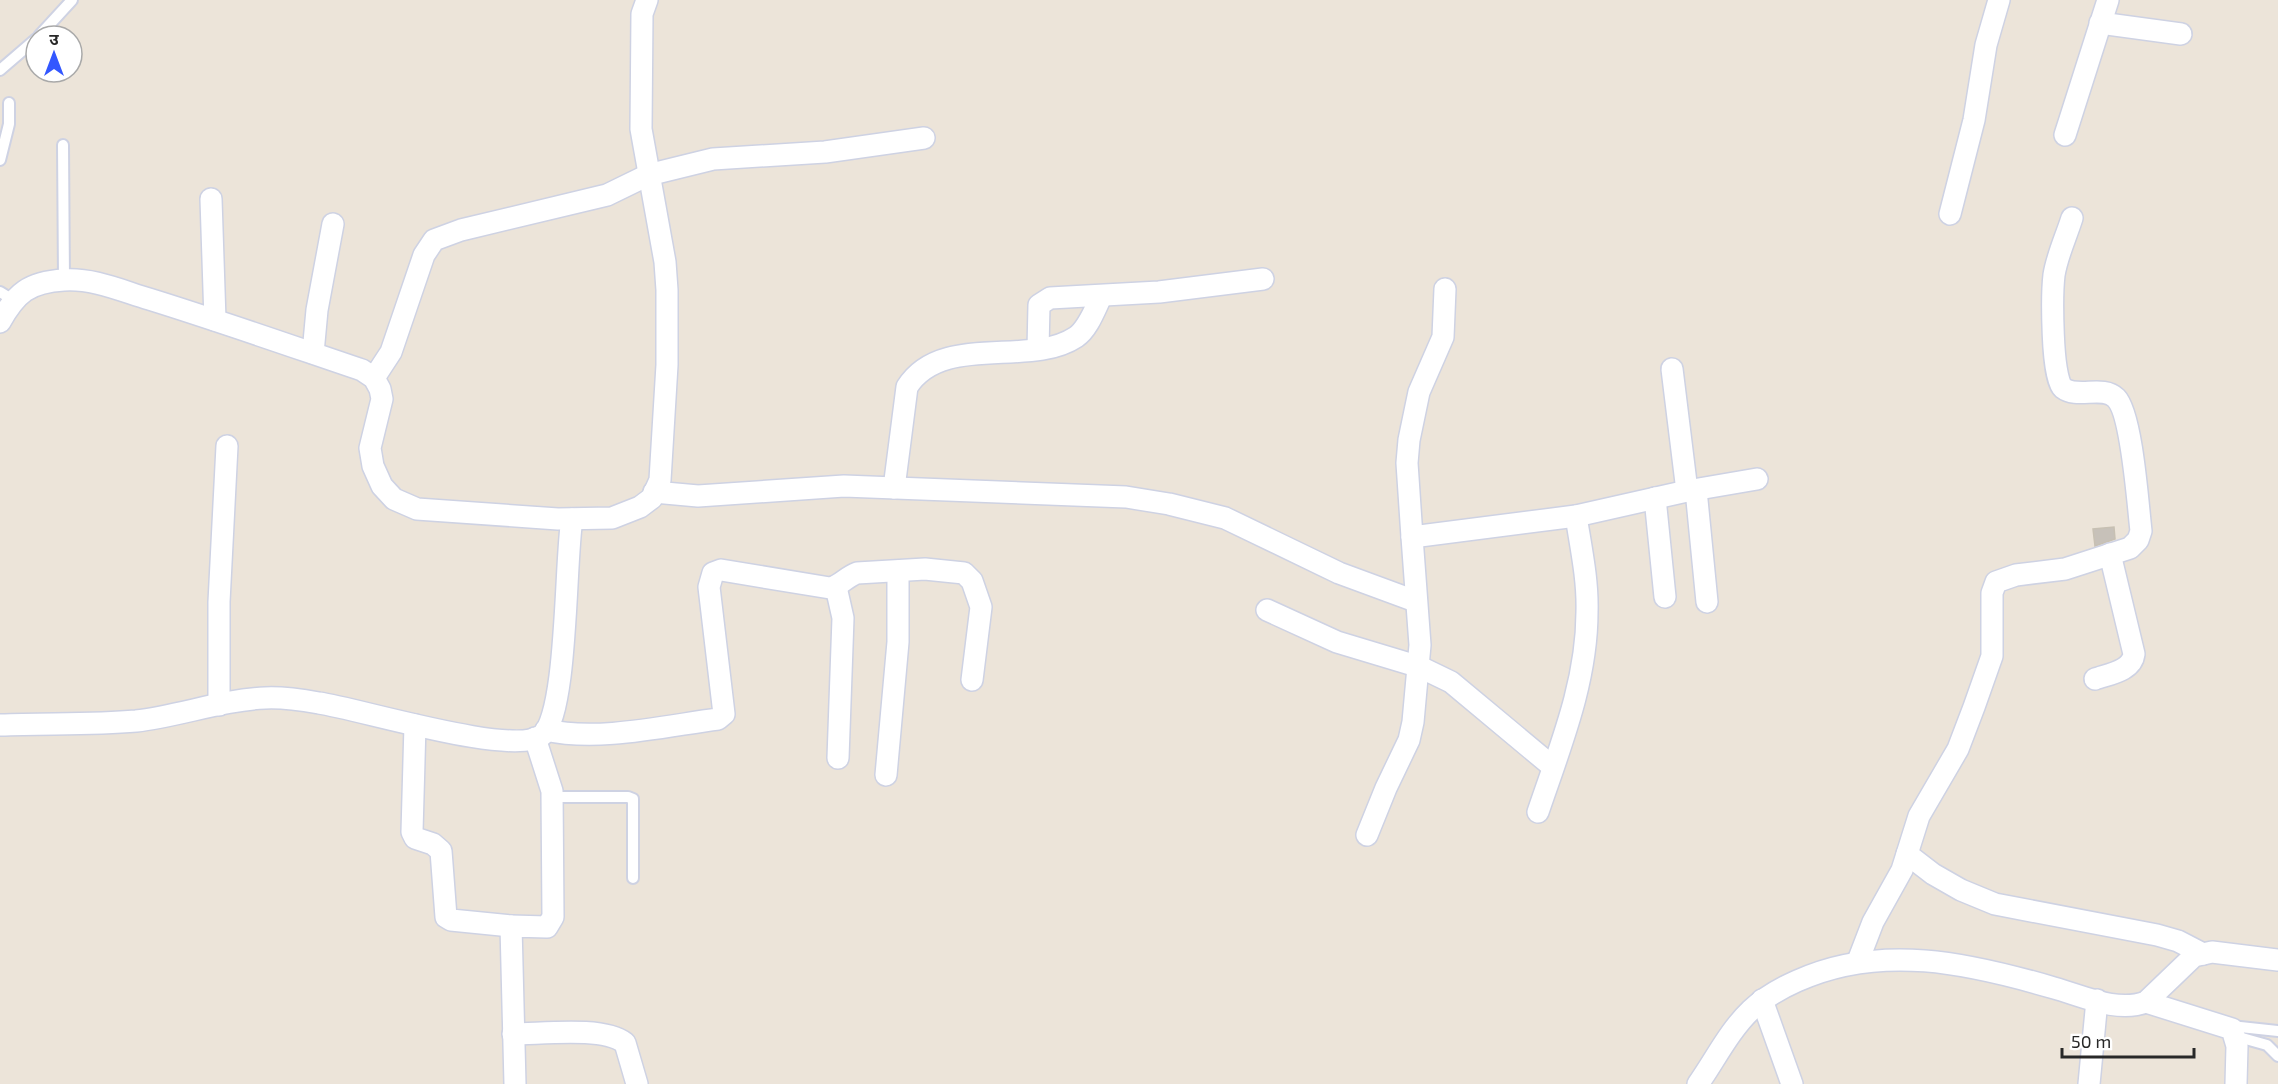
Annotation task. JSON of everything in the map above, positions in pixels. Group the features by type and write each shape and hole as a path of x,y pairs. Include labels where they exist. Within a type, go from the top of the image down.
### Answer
{"street":[{"path":"0,322 6,296 64,280 88,281 215,320 362,370 374,378 382,399 370,448 373,466 382,486 394,500 417,509 570,533 640,507 652,498 660,480 667,364 665,262 641,129 642,14 647,0"},
{"path":"1950,214 1974,120 1986,45 2000,0"},
{"path":"2065,135 2108,0"},
{"path":"2100,23 2181,34"},
{"path":"374,378 391,352 424,255 434,240 461,230 607,195 648,175 713,159 825,152 924,138"},
{"path":"211,199 215,320"},
{"path":"1858,961 1873,922 1907,854 1919,816 1958,749 1992,656 1992,593 1996,582 2016,575 2065,569 2130,548 2138,540 2141,531 2133,461 2122,407 2116,397 2108,393 2073,391 2063,388 2058,381 2054,350 2054,275 2072,219"},
{"path":"313,353 317,310 333,224"},
{"path":"1038,349 1039,305 1043,301 1263,279"},
{"path":"1367,835 1411,731 1420,667 1407,463 1410,432 1419,392 1443,337 1445,289"},
{"path":"894,488 907,387 915,374 937,363 976,352 1038,349 1078,336 1101,297"},
{"path":"1672,369 1692,490 1707,602"},
{"path":"219,705 219,602 227,446"},
{"path":"1412,537 1575,516 1692,490 1757,479"},
{"path":"654,492 698,496 832,486 1126,497 1201,510 1225,518 1339,573 1416,601"},
{"path":"1655,498 1665,597"},
{"path":"1538,812 1572,712 1584,655 1587,611 1585,571 1575,516"},
{"path":"0,725 135,721 219,705 266,698 284,698 321,703 466,736 525,740 540,734 551,724 559,694 570,533"},
{"path":"2095,679 2128,667 2133,661 2134,654 2110,554"},
{"path":"540,734 630,731 718,719 724,714 709,587 713,573 721,570 836,587"},
{"path":"836,587 846,577 857,573 951,570 964,573 972,581 981,608 972,681"},
{"path":"886,775 898,642 898,571"},
{"path":"836,587 843,618 838,758"},
{"path":"1267,610 1337,642 1420,667 1451,682 1553,767"},
{"path":"415,725 412,832 415,838 439,846 441,851 446,917 451,920 511,926 547,927 551,923 552,797 540,734"},
{"path":"1907,854 1933,874 1961,891 1995,904 2157,935 2178,941 2202,954"},
{"path":"511,926 514,1084"},
{"path":"1698,1084 1736,1028 1768,994 1816,973 1858,961 1906,958 1941,961 2116,1006 2137,1006 2146,1002 2194,956 2212,952 2278,960"},
{"path":"1762,1000 1792,1084"},
{"path":"2089,1084 2097,1000"},
{"path":"2146,1002 2230,1031 2236,1084"},
{"path":"513,1034 599,1033 620,1039 626,1043 637,1084"}],"lane":[{"path":"48,24 68,1"},
{"path":"0,70 24,49"},
{"path":"0,160 9,124 9,103"},
{"path":"63,145 64,280"},
{"path":"552,797 628,797 633,799 633,878"},
{"path":"2230,1031 2278,1031"},
{"path":"2230,1031 2267,1045 2278,1056"}],"building":[{"path":"2114,527 2115,539 2095,546 2093,529"}]}
